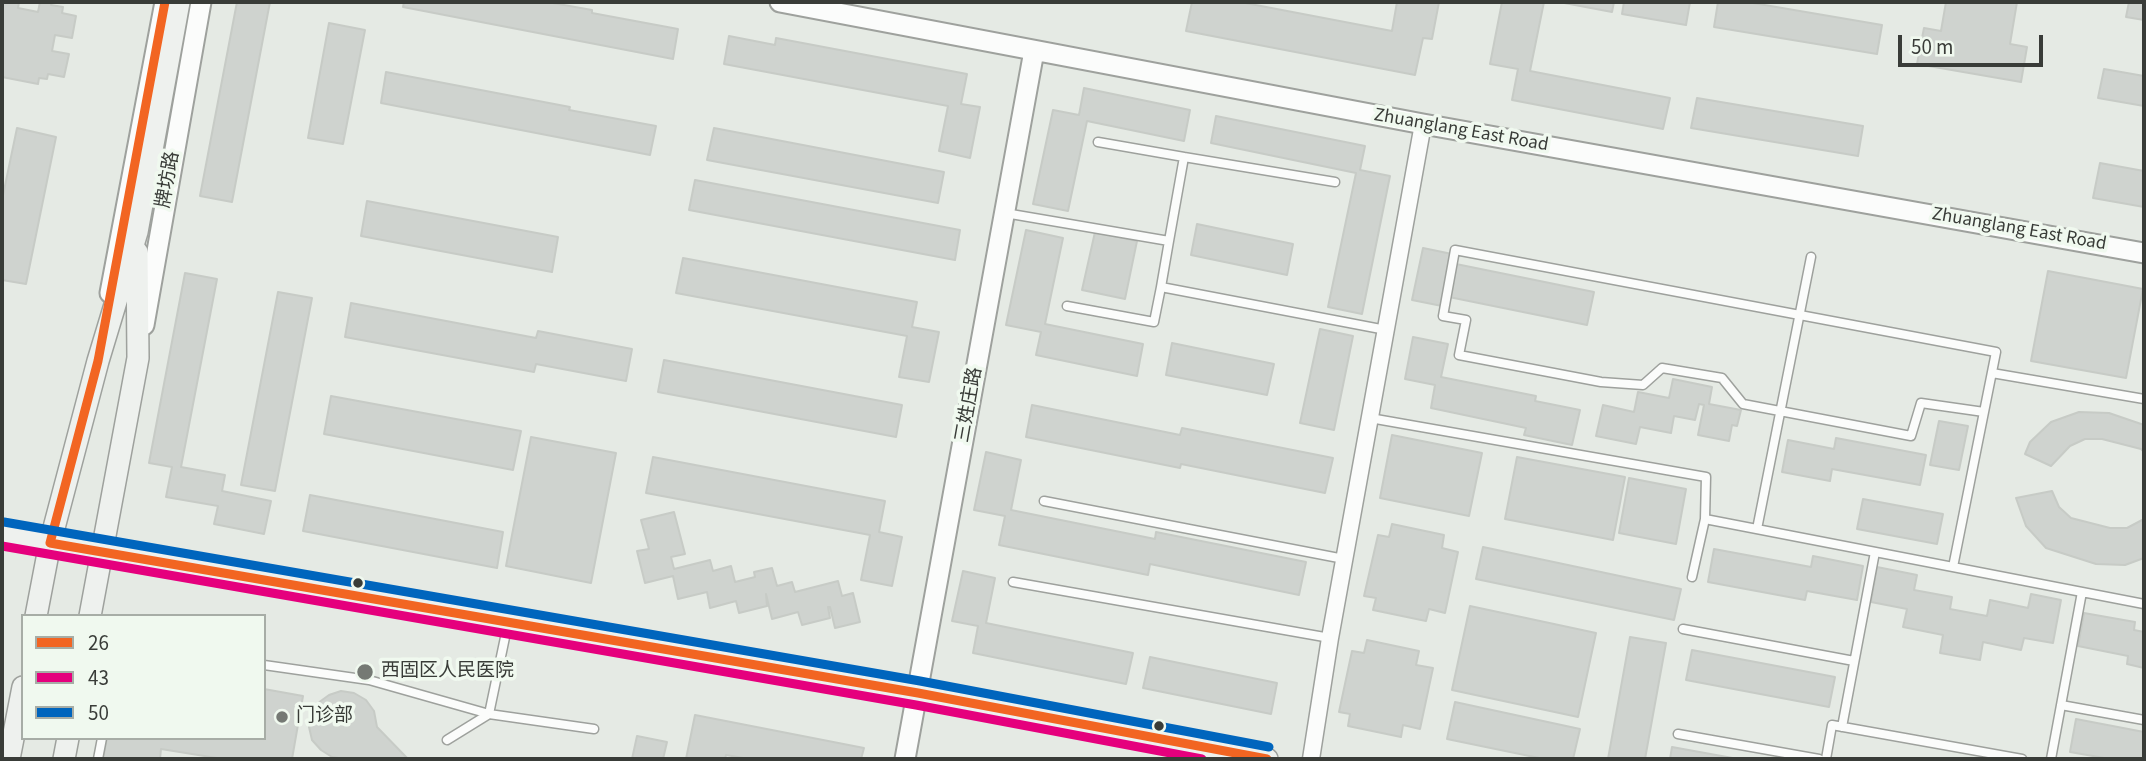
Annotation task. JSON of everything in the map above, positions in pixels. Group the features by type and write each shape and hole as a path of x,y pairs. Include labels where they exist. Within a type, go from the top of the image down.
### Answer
{"main road":[{"name":"牌坊路","path":"36,614 50,543 97,361 136,232 179,2"},
{"name":"牌坊路","path":"90,614 138,358 136,232"},
{"path":"2,534 918,693 1267,759"},
{"path":"9,759 21,697"},
{"path":"64,759 68,740"}],"street":[{"name":"牌坊路","path":"97,361 165,2"},
{"name":"牌坊路","path":"138,358 201,2"},
{"name":"Zhuanglang East Road","path":"780,2 1423,124 2144,253"},
{"name":"三姓庄路","path":"905,759 1034,51"},
{"path":"1311,759 1330,638 1423,124"}],"lane":[{"path":"1098,142 1335,182"},
{"path":"1067,306 1154,322 1184,157"},
{"path":"1005,213 1169,241"},
{"path":"1953,567 1992,373 1996,352 1455,250 1443,316 1466,320 1459,355 1601,382 1643,385 1662,368 1722,378 1744,404 1911,436 1921,403 1984,412"},
{"path":"1757,529 1811,257"},
{"path":"1161,287 1386,330"},
{"path":"1992,373 2144,399"},
{"path":"1370,418 1706,477 1705,519 1692,577"},
{"path":"1044,501 1344,559"},
{"path":"1705,519 2144,604"},
{"path":"1842,727 1875,552"},
{"path":"1013,582 1330,638"},
{"path":"2051,759 2082,592"},
{"path":"447,740 489,714 508,623"},
{"path":"1683,629 1854,661"},
{"path":"266,665 369,680 489,714 594,729"},
{"path":"2061,705 2144,720"},
{"path":"1826,759 1832,725 2022,759"},
{"path":"1678,734 1819,759"},
{"path":"98,759 102,740"}],"building":[{"path":"2,2 19,2 18,8 38,12 40,2 52,2 51,5 63,7 62,13 76,16 72,38 55,35 52,51 69,54 64,77 48,74 47,79 39,78 38,84 2,77"},
{"path":"237,2 270,2 232,202 200,196"},
{"path":"404,2 547,2 678,29 673,59 403,7"},
{"path":"1192,2 1240,2 1392,31 1397,2 1439,2 1432,39 1423,38 1415,75 1186,31"},
{"path":"1502,2 1544,2 1530,71 1670,98 1663,129 1512,100 1518,69 1490,64"},
{"path":"1559,2 1614,2 1612,12"},
{"path":"1624,2 1690,2 1686,25 1622,14"},
{"path":"1718,2 1747,2 1882,25 1877,54 1714,27"},
{"path":"1946,2 2017,2 2010,44 2027,47 2021,82 1917,64 1924,28 1941,31"},
{"path":"2129,2 2144,2 2144,20 2126,17"},
{"path":"329,23 365,30 343,144 308,138"},
{"path":"729,36 775,45 776,38 967,74 961,104 980,107 970,158 939,151 948,106 724,64"},
{"path":"2104,69 2144,76 2144,106 2098,98"},
{"path":"386,72 656,126 650,155 381,103"},
{"path":"1084,88 1190,110 1184,141 1087,121 1068,211 1033,204 1053,110 1079,115"},
{"path":"1697,98 1863,126 1858,156 1691,128"},
{"path":"1216,116 1365,146 1360,170 1390,176 1362,314 1328,307 1356,173 1211,143"},
{"path":"17,128 56,137 26,284 2,280 2,200"},
{"path":"714,128 944,172 938,203 707,160"},
{"path":"2100,163 2144,171 2144,207 2093,198"},
{"path":"695,180 960,230 955,260 689,210"},
{"path":"367,201 558,237 552,272 361,236"},
{"path":"1197,224 1293,244 1287,275 1191,255"},
{"path":"1026,230 1063,238 1045,324 1143,344 1137,376 1036,355 1041,332 1006,325"},
{"path":"1095,232 1137,241 1125,299 1082,290"},
{"path":"1423,248 1452,254 1442,306 1412,300"},
{"path":"683,258 917,302 912,327 939,332 929,382 899,377 907,336 676,293"},
{"path":"1456,264 1594,292 1587,325 1449,297"},
{"path":"2048,271 2143,289 2126,378 2031,361"},
{"path":"185,273 217,279 181,467 225,475 222,491 271,501 264,534 214,524 218,506 166,497 172,467 149,463"},
{"path":"278,292 312,298 275,491 241,485"},
{"path":"351,303 536,338 538,331 632,349 626,381 536,364 534,372 345,337"},
{"path":"1320,329 1353,336 1334,430 1300,423"},
{"path":"1413,337 1448,344 1441,377 1536,396 1535,401 1580,410 1572,445 1524,435 1526,428 1431,408 1435,385 1405,379"},
{"path":"1172,343 1274,364 1267,395 1166,375"},
{"path":"664,360 902,405 896,437 658,392"},
{"path":"1673,379 1712,387 1709,404 1741,410 1737,426 1732,425 1729,441 1698,435 1704,405 1699,404 1695,420 1674,416 1671,433 1640,427 1636,444 1596,436 1603,405 1634,412 1638,392 1669,398"},
{"path":"331,396 521,431 513,470 324,434"},
{"path":"1032,405 1180,435 1182,428 1333,458 1325,493 1181,464 1180,468 1026,437"},
{"path":"2079,412 2109,413 2144,425 2144,452 2102,439 2085,439 2070,446 2051,466 2025,454 2030,442 2051,422"},
{"path":"1939,421 1968,426 1959,470 1930,465"},
{"path":"1392,435 1482,453 1469,516 1380,498"},
{"path":"531,437 616,453 591,583 506,566"},
{"path":"1836,438 1926,455 1920,485 1832,469 1830,481 1782,472 1788,440 1834,449"},
{"path":"986,452 1021,460 1011,510 1155,539 1156,532 1306,562 1299,595 1150,564 1148,575 999,545 1005,516 974,510"},
{"path":"653,457 885,501 879,532 902,537 892,586 861,580 870,535 646,493"},
{"path":"1517,457 1625,477 1613,540 1505,519"},
{"path":"1629,478 1686,489 1676,544 1619,533"},
{"path":"2052,491 2059,507 2071,518 2110,528 2127,528 2144,519 2144,558 2125,565 2096,564 2046,548 2026,526 2016,498"},
{"path":"310,495 503,532 497,568 303,531"},
{"path":"1863,499 1943,514 1937,544 1857,529"},
{"path":"674,512 685,554 671,557 674,569 710,560 713,571 731,566 735,582 755,577 754,572 772,568 777,586 792,582 795,592 838,581 842,596 853,593 860,622 835,628 828,607 830,618 802,625 798,612 772,619 766,594 767,606 739,613 736,601 710,608 707,592 678,599 673,576 645,583 637,551 649,549 641,520"},
{"path":"1392,524 1444,535 1442,548 1458,552 1445,613 1429,609 1426,621 1373,610 1376,598 1364,596 1378,535 1389,537"},
{"path":"1483,547 1681,589 1674,620 1476,579"},
{"path":"1714,549 1811,567 1813,556 1863,566 1857,600 1807,591 1805,600 1708,582"},
{"path":"1877,567 1917,575 1914,590 1952,597 1950,609 1987,616 1990,600 2028,608 2031,594 2061,600 2053,643 2024,638 2021,650 1983,642 1980,660 1940,653 1943,635 1903,627 1907,609 1871,602"},
{"path":"963,571 995,578 986,623 1133,653 1126,684 973,653 978,626 952,621"},
{"path":"1470,606 1596,633 1578,717 1452,690"},
{"path":"2084,613 2135,622 2134,630 2144,632 2144,668 2127,664 2128,656 2078,646"},
{"path":"1630,637 1666,643 1645,759 1608,759"},
{"path":"1367,640 1419,651 1416,665 1433,668 1420,729 1403,725 1401,737 1348,726 1350,714 1339,712 1352,651 1364,653"},
{"path":"1692,650 1835,677 1829,707 1686,680"},
{"path":"1150,657 1277,683 1271,714 1143,688"},
{"name":"门诊部","path":"266,689 303,696 292,759 223,759 161,749 160,759 103,759 107,740 266,740"},
{"path":"341,691 354,693 366,700 374,711 377,727 408,759 345,759 332,757 321,750 312,740 309,727 311,714 318,703"},
{"path":"1455,702 1580,729 1573,759 1544,759 1447,739"},
{"path":"695,715 864,748 861,759 749,759 726,755 725,759 686,759"},
{"path":"2076,719 2144,732 2144,759 2110,759 2070,752"},
{"path":"637,736 667,742 663,759 632,759"},
{"path":"1672,747 1738,759 1670,759"}],"transit line":[{"name":"26","path":"165,2 98,361 50,543 918,693 1267,759"},
{"name":"50","path":"4,522 920,681 1269,747"},
{"name":"43","path":"2,546 916,705 1202,759"}],"place":[{"name":"西固区人民医院","path":"365,672"},
{"name":"门诊部","path":"282,717"}]}
